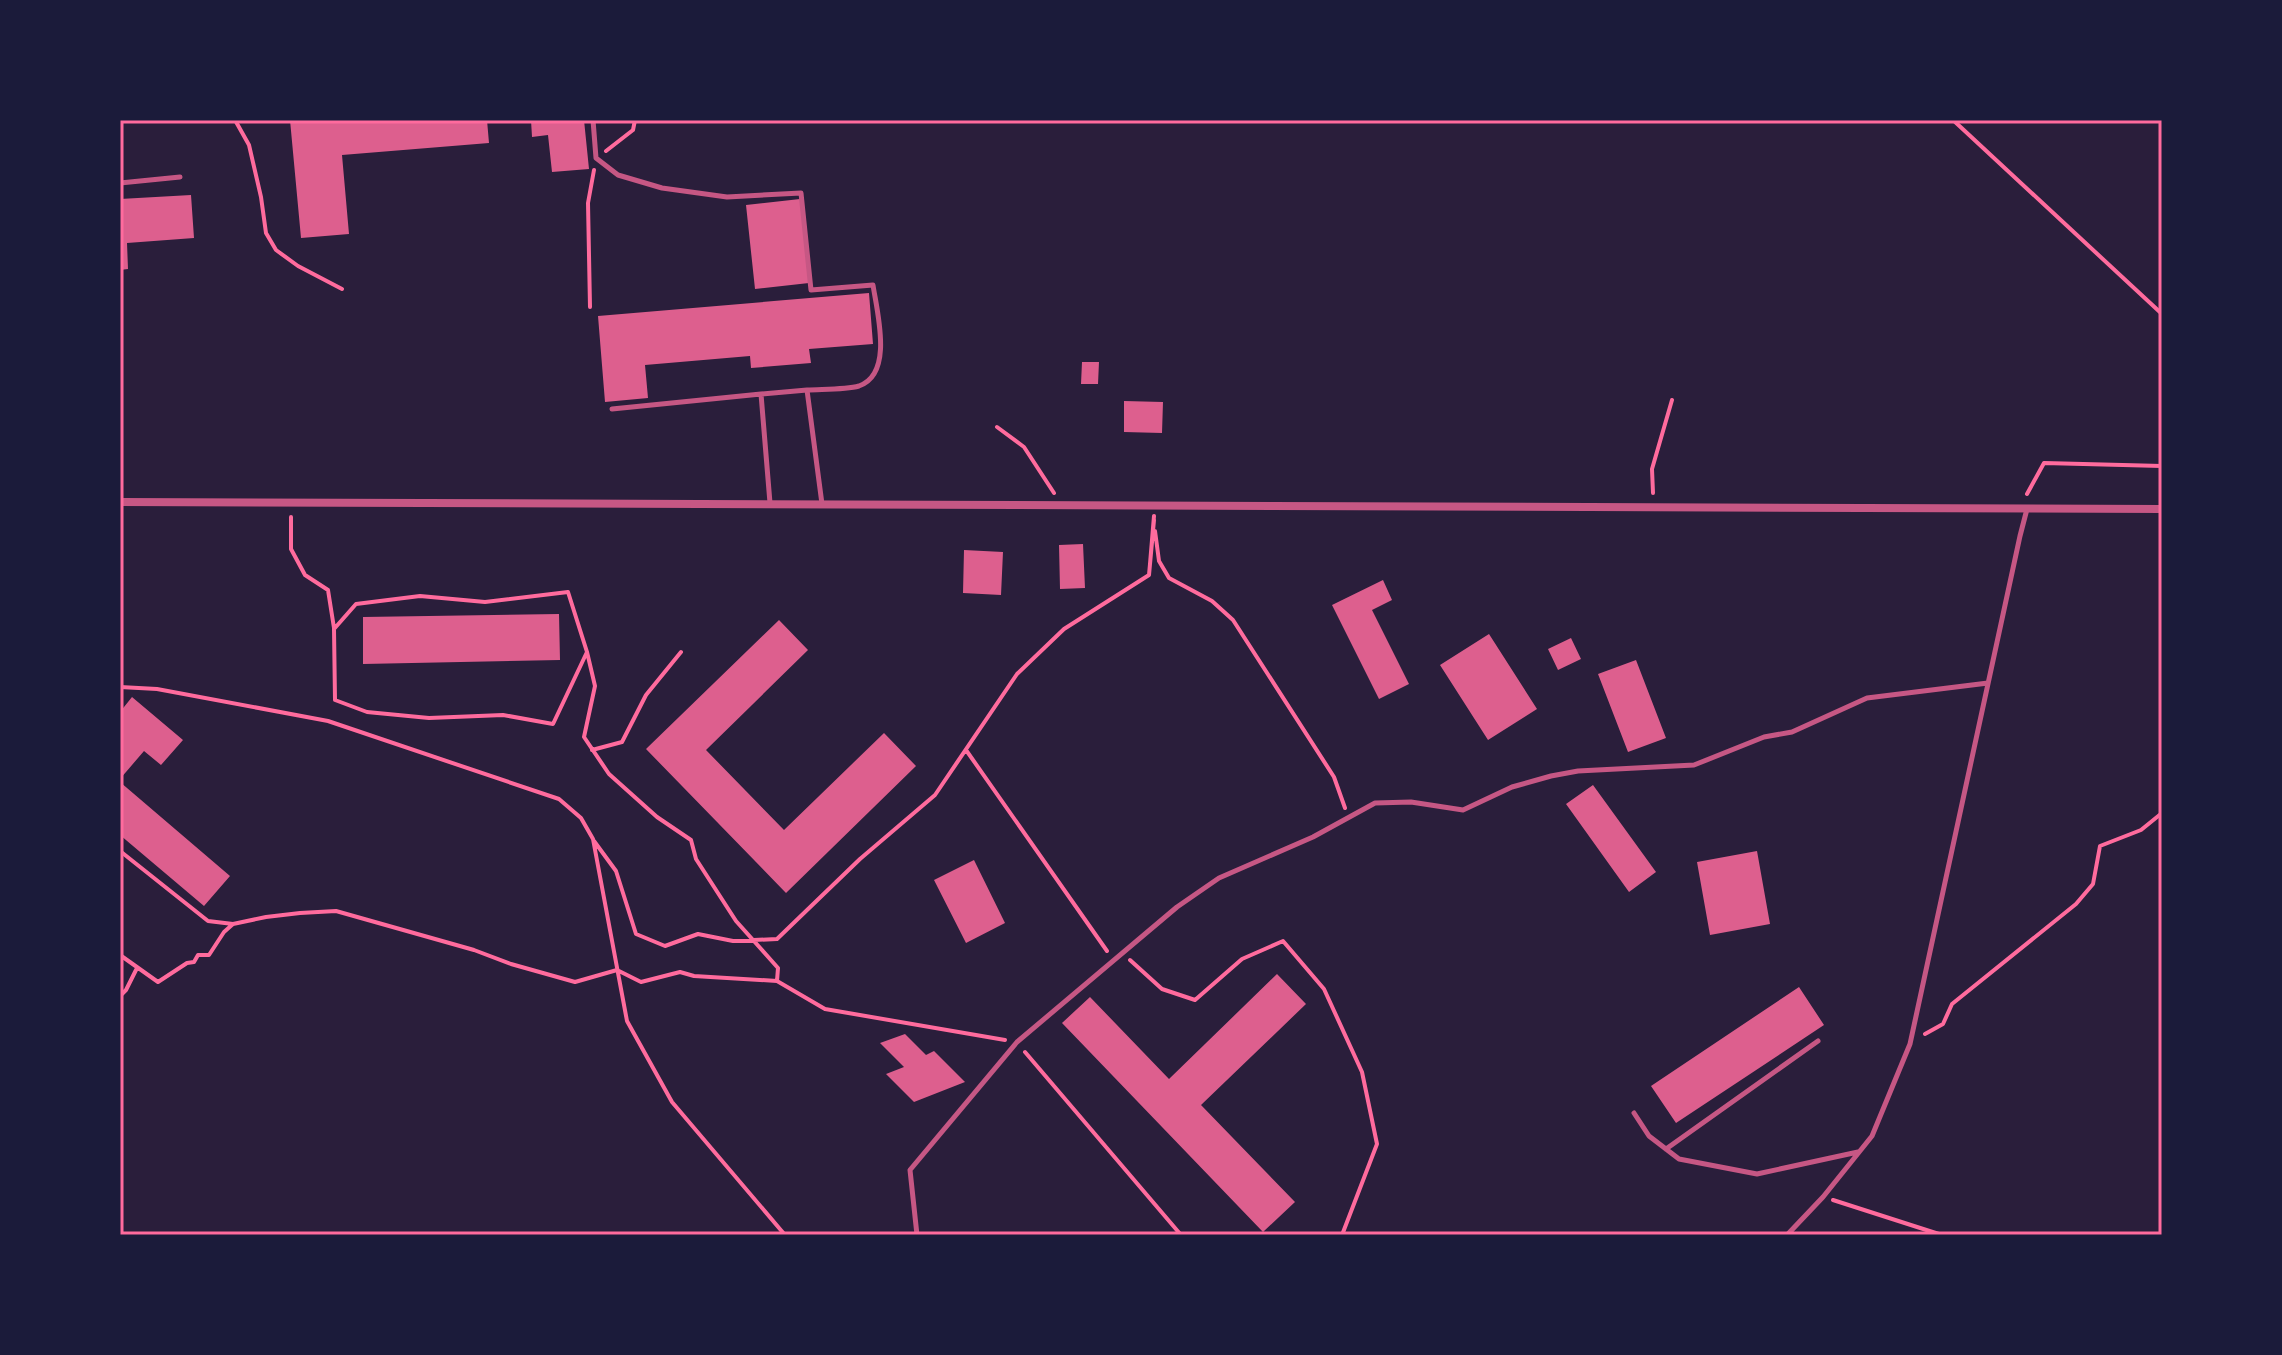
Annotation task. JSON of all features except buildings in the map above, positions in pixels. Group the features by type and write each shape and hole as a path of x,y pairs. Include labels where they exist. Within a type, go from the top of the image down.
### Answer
{"street":[{"path":"120,502 2162,509"}],"lane":[{"path":"593,120 596,158 618,175 662,188 727,197 801,193 811,290 873,285 881,349 879,363 871,378 859,386 612,409"},
{"path":"120,183 180,177"},
{"path":"807,390 822,505"},
{"path":"761,394 770,504"},
{"path":"1787,1235 1823,1197 1872,1136 1910,1044 2020,536 2023,508"},
{"path":"917,1235 910,1170 1017,1042 1177,907 1219,878 1313,837 1375,803 1411,802 1463,810 1512,787 1551,776 1578,771 1694,765 1764,737 1792,732 1867,698 1988,683"},
{"path":"1666,1149 1818,1041"},
{"path":"1634,1113 1649,1136 1679,1159 1757,1174 1859,1152"}],"path":[{"path":"235,120 249,145 266,233 276,250 298,266 342,289"},
{"path":"590,307 588,203 596,158 633,130 635,120"},
{"path":"1953,120 2162,314"},
{"path":"1655,507 1652,469 1672,400"},
{"path":"997,427 1024,447 1062,505"},
{"path":"2023,508 2044,463 2162,466"},
{"path":"291,503 291,549 305,575 328,590 334,629 335,700 367,712 429,718 503,715 553,724 587,652"},
{"path":"120,687 157,689 328,721 559,799 581,818 616,871 636,934 665,946 698,934 733,941 777,939 860,859 935,795 1017,674 1064,629 1149,575 1155,506"},
{"path":"1150,564 1155,506"},
{"path":"1154,522 1159,561 1169,578 1212,601 1233,620 1334,777 1346,811 1352,816"},
{"path":"334,629 356,604 420,596 485,602 568,592 595,686 584,737 609,774 657,817 691,840 696,859 736,921 778,968 777,981"},
{"path":"592,750 622,742 646,695 681,652"},
{"path":"966,750 1113,960"},
{"path":"1910,1044 1943,1024 1952,1004 2076,904 2093,884 2100,846 2141,830 2162,813"},
{"path":"593,839 627,1021 672,1102 785,1235"},
{"path":"120,851 208,921 233,924 266,917 336,911 575,982 617,970 641,982 680,972 694,976 777,981 825,1009 1017,1042 1181,1235"},
{"path":"120,955 158,982 187,963 194,962 198,955 209,955 233,924"},
{"path":"1122,953 1162,989 1195,1000 1242,959 1283,941 1324,989 1362,1072 1377,1144 1342,1235"},
{"path":"120,996 137,967"},
{"path":"1823,1197 1942,1235"}],"shaded area":[{"path":"120,120 2162,120 2162,1235 120,1235"}]}
